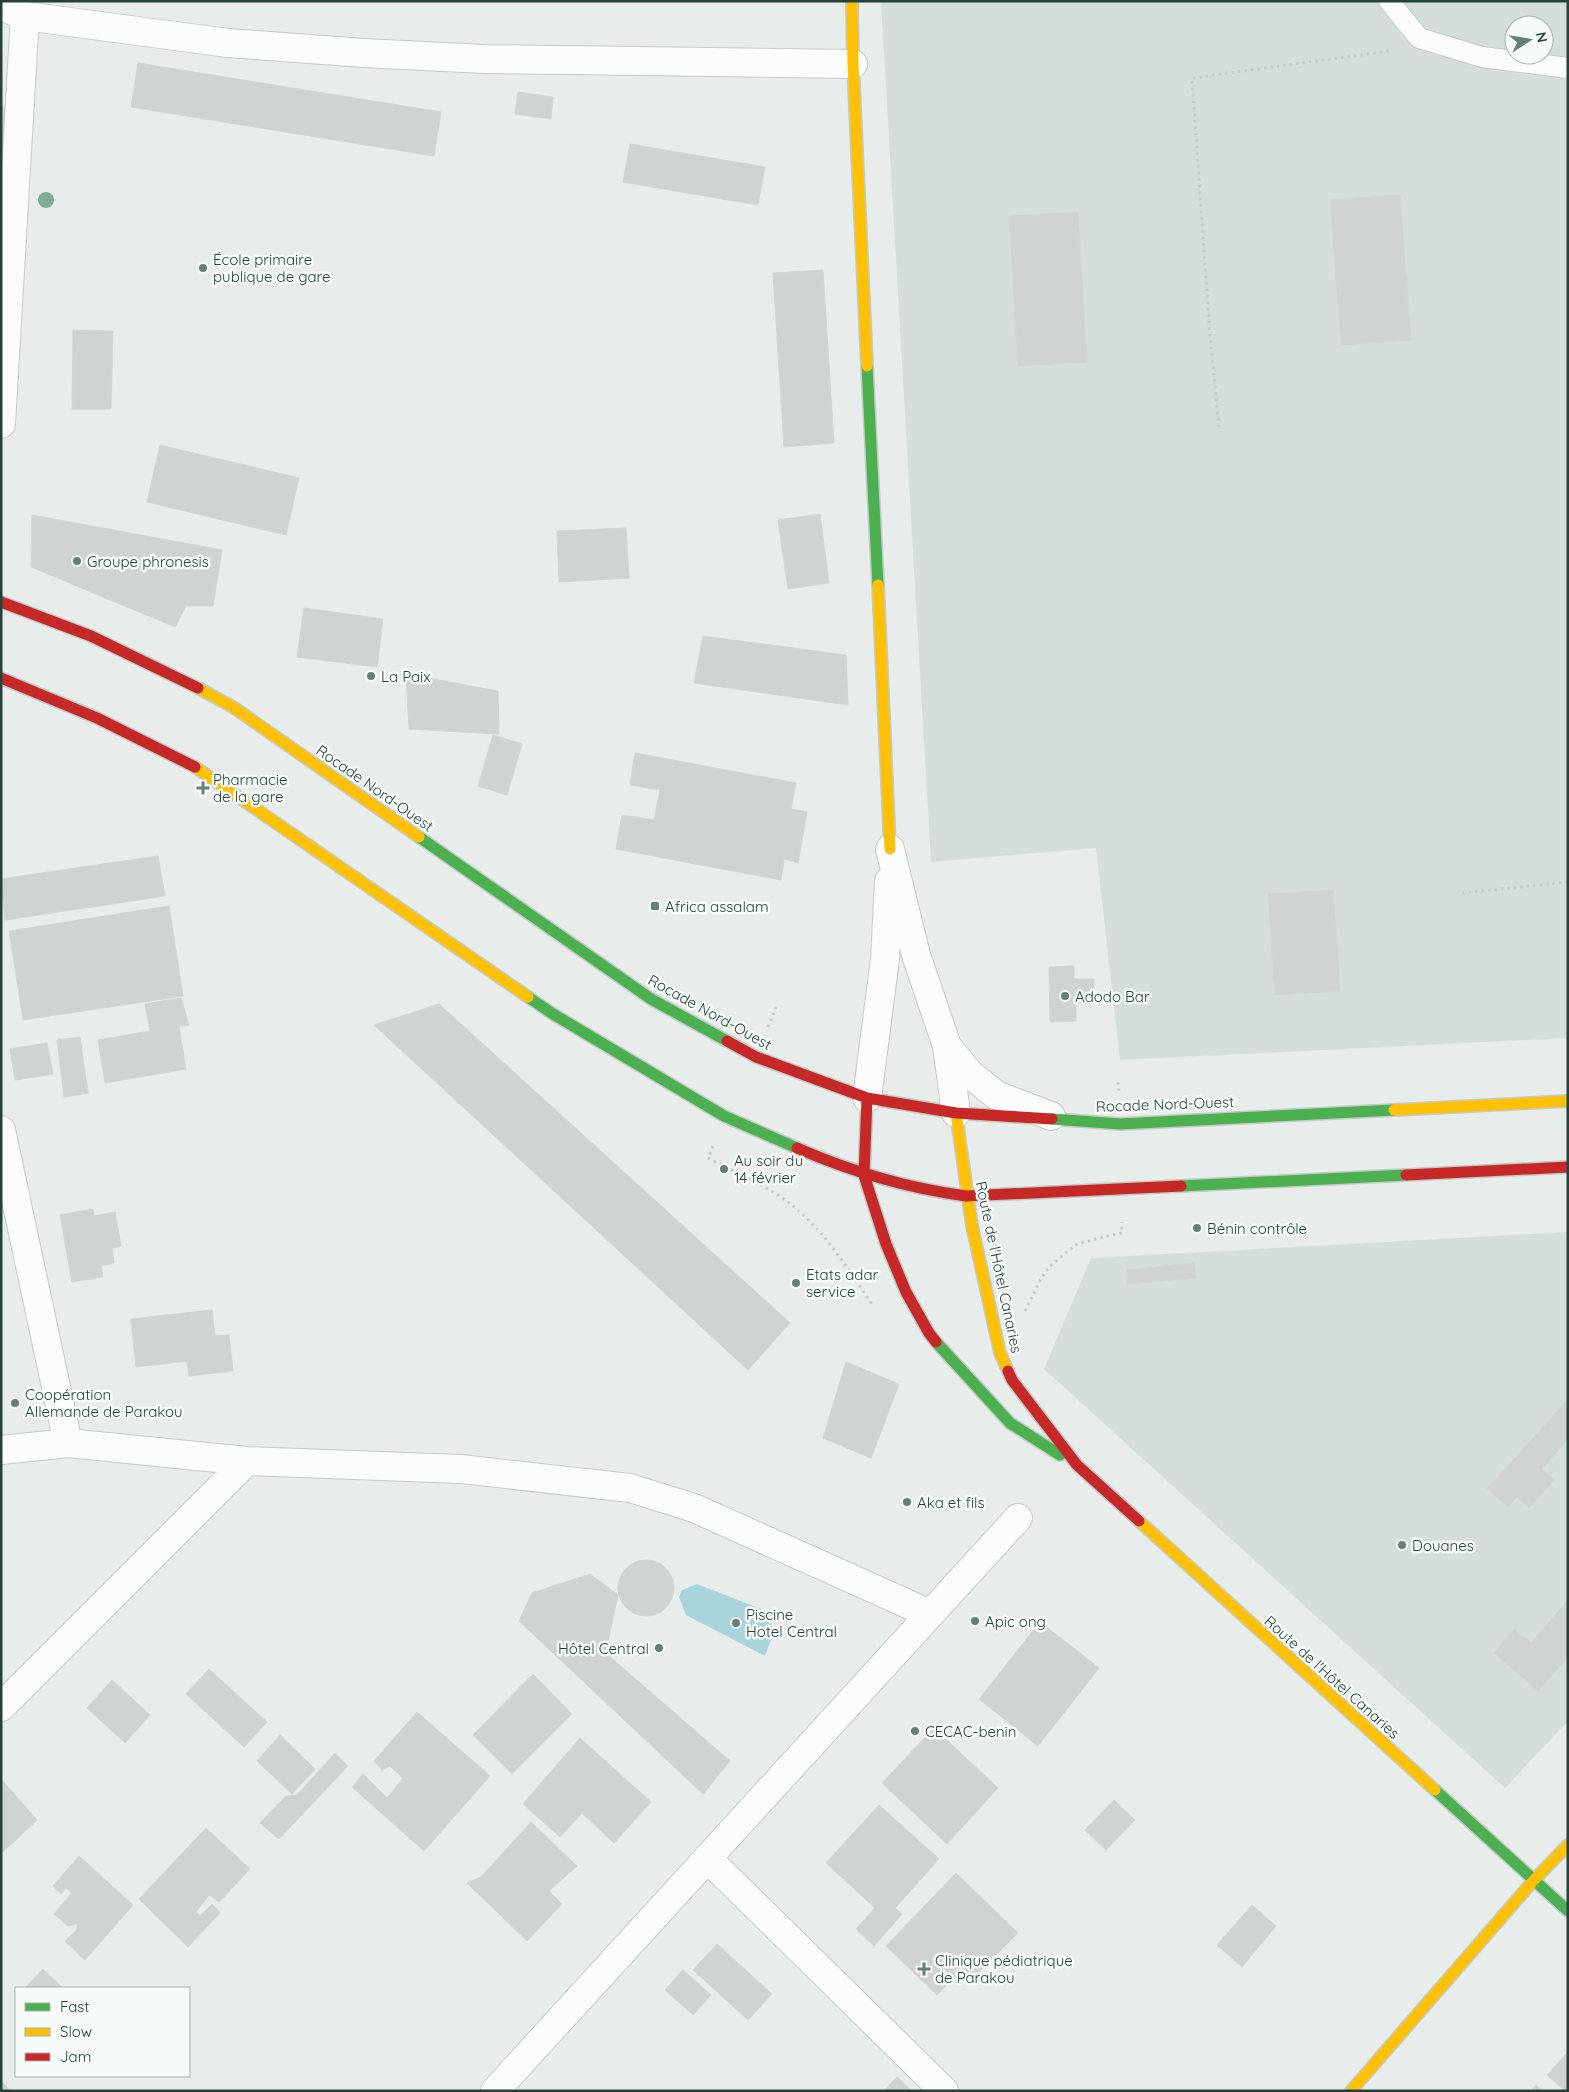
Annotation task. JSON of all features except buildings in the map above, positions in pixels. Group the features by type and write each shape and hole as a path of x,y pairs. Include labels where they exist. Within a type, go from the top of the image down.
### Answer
{"main road":[{"path":"852,1 853,64 890,849"},
{"name":"Rocade Nord-Ouest","path":"1,602 46,617 98,638 166,670 234,707 651,999 756,1057 867,1098 956,1113 1120,1124 1568,1101"},
{"path":"1,678 62,702 138,736 191,764 553,1014 724,1116 819,1158 864,1175 935,1192 966,1196 1568,1167"},
{"name":"Route de l'Hôtel Canaries","path":"867,1098 864,1175 886,1244 906,1292 929,1333 1010,1424 1077,1465"},
{"name":"Route de l'Hôtel Canaries","path":"956,1113 966,1196 1000,1353 1012,1380 1077,1465 1568,1911"},
{"path":"1350,2091 1534,1880 1568,1845"}],"street":[{"path":"1,424 13,11 228,43 364,53 484,59 853,64"},
{"path":"890,849 916,955 947,1046 956,1113"},
{"path":"867,1098 885,959 890,849"},
{"path":"947,1046 970,1074 996,1095 1062,1120"},
{"path":"1,1130 68,1443"},
{"path":"1,1450 68,1443 247,1461 461,1469 630,1488 694,1508 930,1614"},
{"path":"1,1707 247,1461"},
{"path":"495,2091 1018,1518"},
{"path":"707,1858 944,2091"}],"lane":[{"path":"1389,1 1419,38 1482,57 1568,68"}],"path":[{"path":"1219,427 1209,326 1192,78 1407,48 1419,38"},
{"path":"1462,893 1568,882"}],"shaded area":[{"path":"881,1 1568,1 1568,1038 1120,1060 1096,848 931,862"},
{"name":"Douanes","path":"1568,1232 1568,1721 1505,1788 1044,1369 1091,1258"}],"water":[{"name":"Piscine Hotel Central","path":"697,1584 764,1610 774,1631 765,1656 686,1615 679,1597 682,1590"}],"traffic: fast":[{"path":"867,366 878,585"},
{"path":"419,837 651,999 727,1041"},
{"path":"528,997 553,1014 724,1116 797,1148"},
{"path":"1052,1119 1120,1124 1394,1110"},
{"path":"1181,1186 1406,1175"},
{"path":"936,1342 1010,1423 1060,1455"},
{"path":"1435,1790 1568,1911"}],"traffic: slow":[{"path":"852,1 853,64 867,366"},
{"path":"878,585 890,849"},
{"path":"198,688 233,707 419,837"},
{"path":"195,767 528,997"},
{"path":"1394,1110 1568,1101"},
{"path":"956,1113 972,1226 1000,1353 1008,1371"},
{"path":"1139,1521 1435,1790"},
{"path":"1351,2091 1534,1880 1568,1845"}],"traffic: jam":[{"path":"1,602 91,636 198,688"},
{"path":"1,678 97,718 195,767"},
{"path":"727,1041 756,1057 867,1098 956,1113 1052,1119"},
{"path":"867,1098 864,1175 886,1244 906,1292 936,1342"},
{"path":"797,1148 859,1172 901,1184 966,1196 1181,1186"},
{"path":"1406,1175 1568,1167"},
{"path":"1008,1371 1012,1380 1077,1465 1139,1521"}],"place":[{"name":"École primaire publique de gare","path":"203,268"},
{"name":"Groupe phronesis","path":"77,561"},
{"name":"La Paix","path":"371,676"},
{"name":"Pharmacie de la gare","path":"203,788"},
{"name":"Africa assalam","path":"655,906"},
{"name":"Adodo Bar","path":"1065,996"},
{"name":"Au soir du 14 février","path":"724,1169"},
{"name":"Bénin contrôle","path":"1197,1228"},
{"name":"Etats adar service","path":"796,1283"},
{"name":"Coopération Allemande de Parakou","path":"15,1403"},
{"name":"Aka et fils","path":"907,1502"},
{"name":"Douanes","path":"1402,1545"},
{"name":"Apic ong","path":"975,1621"},
{"name":"Piscine Hotel Central","path":"736,1623"},
{"name":"Hôtel Central","path":"659,1648"},
{"name":"CECAC-benin","path":"915,1731"},
{"name":"Clinique pédiatrique de Parakou","path":"924,1969"}]}
